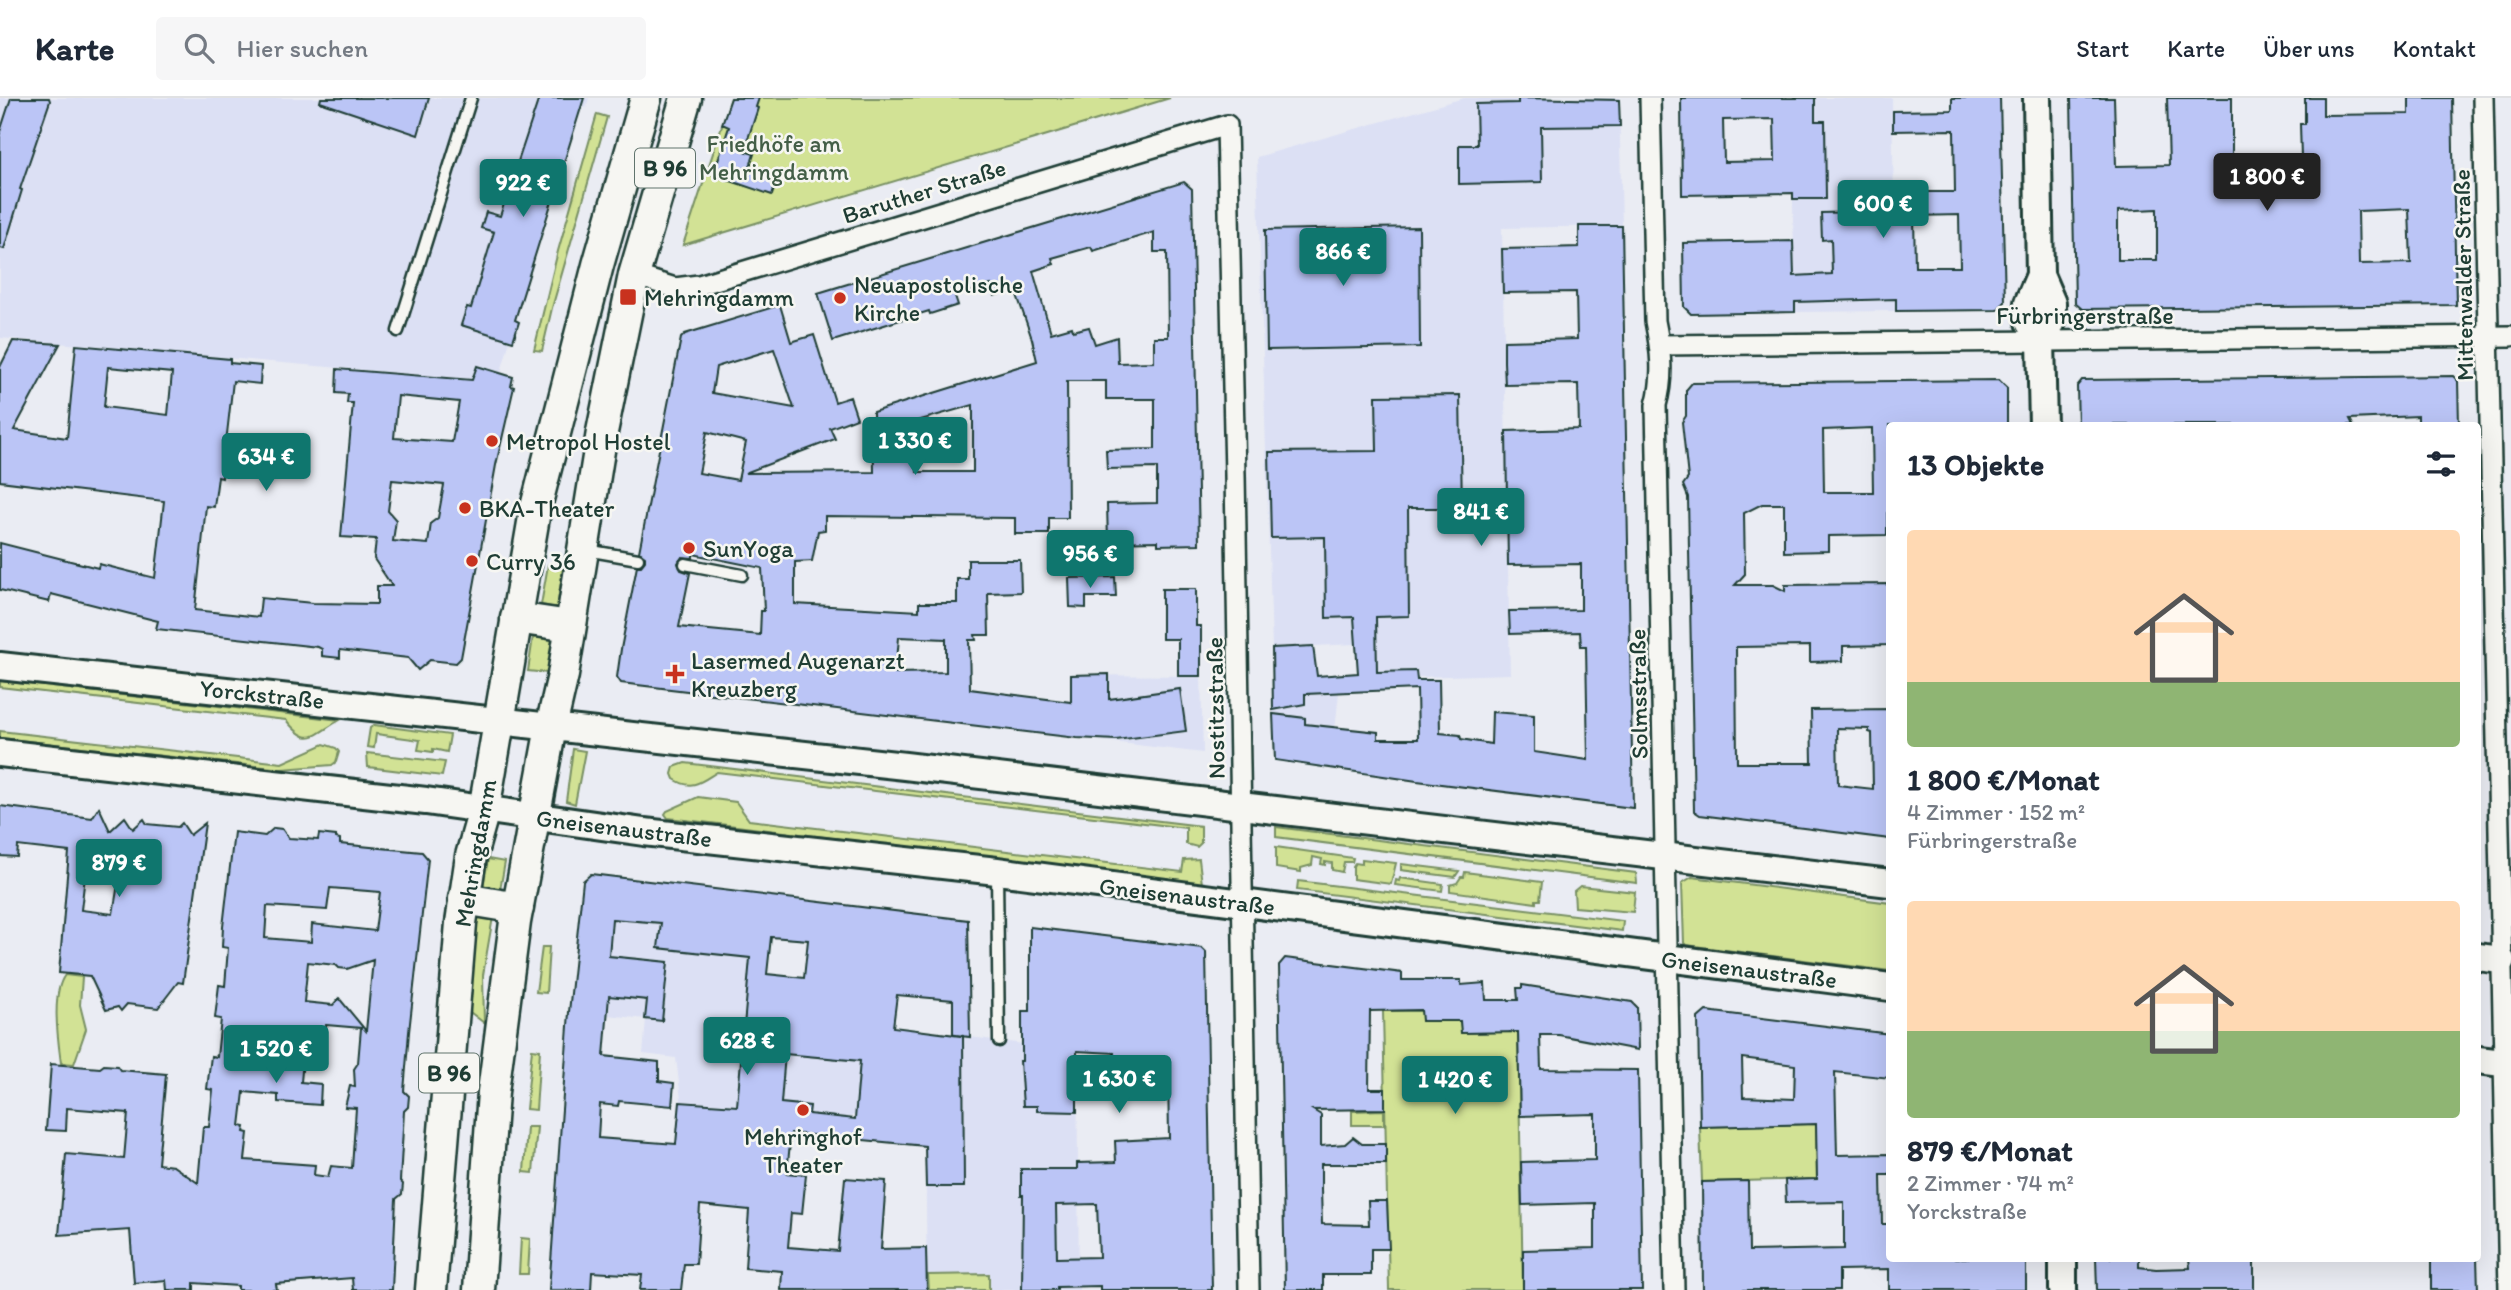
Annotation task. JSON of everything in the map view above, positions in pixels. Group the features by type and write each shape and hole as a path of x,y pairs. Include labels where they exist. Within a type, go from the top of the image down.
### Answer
{"main road":[{"name":"Mehringdamm","path":"479,1290 493,1092 509,960 535,817 524,724 516,618 535,511 569,373 620,183 646,98"},
{"name":"Mehringdamm","path":"431,1290 464,899 471,856 484,810 524,724 563,675 602,432 634,275 686,98"},
{"path":"2037,98 2040,275 2028,303 2028,314 2029,322 2041,340 2043,422"},
{"path":"516,618 570,625"},
{"name":"Yorckstraße","path":"0,666 524,724"},
{"path":"524,724 1241,805 1886,883"},
{"path":"0,753 484,810"},
{"name":"Gneisenaustraße","path":"484,810 644,832 997,871 1886,986"},
{"path":"464,899 518,908"},
{"path":"2481,1060 2508,1063"},
{"path":"2063,1262 2063,1290"}],"street":[{"name":"Solmsstraße","path":"1650,98 1655,321 1660,345 1661,387 1656,405 1674,1290"},
{"name":"Mittenwalder Straße","path":"2483,98 2489,336 2489,958 2508,1063 2509,1290"},
{"name":"Baruther Straße","path":"634,275 675,288 699,285 1227,125"},
{"name":"Nostitzstraße","path":"1227,125 1249,1290"},
{"name":"Fürbringerstraße","path":"1660,345 2511,336"}],"lane":[{"path":"398,331 471,98"},
{"path":"582,549 638,559"},
{"path":"685,564 742,575"},
{"path":"997,871 999,1041"}],"shaded area":[{"path":"0,98 589,98 586,108 582,107 515,320 519,322 513,341 510,341 498,382 0,338"},
{"path":"1464,98 1619,98 1622,226 1502,228 1510,674 1417,677 1377,672 1376,643 1272,648 1257,157"},
{"path":"1791,98 1892,98 1896,311 1795,312"},
{"path":"1071,675 1201,676 1203,753 1071,737"},
{"path":"1339,692 1331,769 1274,761 1273,695"},
{"path":"646,881 701,887 698,921 753,928 745,1006 800,1012 862,1040 856,1114 848,1118 798,1114 796,1134 678,1123 681,1099 676,1058 643,1054 646,1019 607,1015 613,957 609,956 614,906 642,909"},
{"path":"924,1031 1077,1051 1079,1290 927,1290"}],"green space":[{"name":"Friedhöfe am Mehringdamm","path":"731,98 1170,98 683,245"},
{"path":"597,114 607,117 542,351 534,350 558,251"},
{"path":"548,565 563,568 557,608 541,605"},
{"path":"533,637 552,640 547,673 528,671"},
{"path":"0,681 340,720 317,734 306,737 286,720 0,687"},
{"path":"374,725 450,735 447,752 418,750 420,740 376,734 374,748 367,747 370,728"},
{"path":"0,731 282,763 324,744 336,748 339,752 332,765 282,769 0,738"},
{"path":"573,749 585,751 575,804 566,801"},
{"path":"367,753 445,762 442,776 368,767"},
{"path":"685,763 1201,826 1201,843 1197,847 1186,844 1186,828 717,772 691,785 680,783 672,774 674,767"},
{"path":"698,797 736,802 749,820 1182,872 1184,860 1199,859 1202,884 668,818 665,814"},
{"path":"1276,827 1636,873 1637,883 1276,837"},
{"path":"1276,847 1353,858 1352,862 1344,862 1342,872 1332,870 1332,863 1321,864 1322,859 1313,857 1312,865 1301,868 1301,872 1276,868"},
{"path":"488,859 505,862 500,890 483,887"},
{"path":"1362,859 1396,863 1391,884 1353,879 1353,866 1355,863 1362,864"},
{"path":"1401,864 1459,871 1455,877 1401,870"},
{"path":"1465,872 1542,882 1540,900 1536,900 1536,903 1450,891 1450,885 1464,877"},
{"path":"1692,877 1886,902 1886,970 1686,945 1682,883"},
{"path":"1400,878 1443,884 1442,891 1395,885"},
{"path":"1298,881 1623,921 1622,931 1297,890"},
{"path":"1580,886 1635,892 1633,912 1575,907 1574,891"},
{"path":"478,916 493,917 483,975 484,1023 466,1009"},
{"path":"542,947 549,947 546,993 536,992"},
{"path":"65,975 82,977 80,1005 86,1029 74,1064 61,1063 58,1042 58,993"},
{"path":"1383,1011 1422,1011 1422,1021 1460,1021 1462,1033 1512,1032 1518,1028 1523,1290 1389,1290"},
{"path":"532,1049 540,1050 536,1110 526,1109"},
{"path":"1384,1110 1384,1125 1352,1125 1352,1111"},
{"path":"1816,1124 1817,1179 1702,1182 1700,1127"},
{"path":"527,1127 537,1127 533,1173 524,1172"},
{"path":"521,1238 530,1239 528,1274 519,1274"},
{"path":"989,1274 989,1290 929,1290 928,1275"}],"building":[{"path":"11,98 49,98 50,101 20,189 22,190 4,249 0,248 0,132"},
{"path":"321,98 429,98 418,135 320,102"},
{"path":"539,98 584,98 515,320 519,322 513,341 461,325 467,307 471,308 494,232 481,228 486,212 500,216"},
{"path":"731,98 759,98 744,151 754,154 750,167 778,177 772,195 713,175 729,127 722,124"},
{"path":"1518,98 1619,100 1620,126 1541,127 1542,182 1459,184 1459,145 1477,145 1476,104 1518,103"},
{"path":"1681,98 1815,98 1815,121 1825,121 1826,199 1793,199 1793,193 1682,195","holes":["1774,119 1775,161 1724,162 1723,120"]},
{"path":"1952,98 2000,98 2005,302 1997,310 1896,311 1896,299 1795,302 1795,312 1691,314 1684,307 1683,243 1793,241 1794,276 1832,274 1831,239 1822,240 1821,213 1895,211 1894,192 1955,192 1954,130 1893,131 1893,111 1952,110","holes":["1959,215 1960,267 1915,267 1914,216"]},
{"path":"2071,98 2114,98 2116,166 2169,165 2167,98 2232,98 2232,159 2301,157 2300,124 2305,124 2305,98 2323,98 2323,115 2409,114 2409,98 2452,98 2456,305 2082,309 2075,303","holes":["2157,209 2157,260 2118,260 2118,211","2409,209 2411,263 2359,264 2358,211"]},
{"path":"1184,182 1192,189 1199,544 1108,542 1107,504 1157,503 1157,468 1107,469 1106,450 1155,449 1155,399 1106,399 1106,381 1067,381 1068,518 1049,518 1049,534 1015,534 1015,518 825,516 825,530 818,531 812,561 795,562 795,604 919,611 919,603 957,603 957,579 968,579 968,560 1020,560 1021,592 988,593 989,635 975,635 976,640 969,640 970,689 1071,702 1071,675 1109,674 1109,699 1180,689 1186,731 1116,740 1077,738 621,683 617,677 621,649 637,566 641,566 645,561 645,556 639,552 681,338 685,334 780,305 791,342 814,335 835,402 850,397 857,418 830,428 835,439 745,473 874,472 873,412 1037,361 1015,289 994,296 991,285 955,296 958,305 930,314 929,311 833,341 818,293","holes":["1154,232 1154,252 1167,252 1168,337 1154,337 1154,362 1118,363 1117,337 1095,344 1089,327 1073,331 1072,327 1051,333 1033,271 1054,264 1052,258 1091,247 1093,251","774,349 794,408 712,393 716,367","973,405 973,472 917,472 917,421","707,432 746,442 738,480 699,473","693,554 762,568 764,611 761,611 760,635 679,627 690,573 681,570 678,563 682,557 693,558","899,637 946,639 946,672 896,673"]},
{"path":"1579,226 1622,226 1633,808 1275,760 1273,714 1305,718 1305,724 1378,732 1378,739 1418,739 1417,689 1305,694 1305,704 1273,710 1272,648 1313,646 1317,676 1358,673 1354,617 1326,618 1325,537 1271,538 1269,452 1377,451 1376,396 1460,395 1462,508 1408,508 1409,616 1376,617 1377,672 1416,671 1417,680 1439,680 1440,733 1460,735 1461,739 1491,744 1492,712 1534,715 1534,752 1588,760 1586,646 1581,646 1580,632 1510,634 1509,611 1581,610 1581,564 1508,565 1506,431 1579,429 1578,384 1505,385 1504,362 1504,341 1577,339 1576,292 1503,293 1502,249 1579,247"},
{"path":"1419,227 1420,347 1267,350 1265,230"},
{"path":"13,341 60,344 14,430 67,438 76,345 230,359 230,363 261,366 260,384 233,381 222,478 218,477 214,507 206,506 195,610 259,617 261,598 313,603 377,604 377,586 392,586 374,559 376,539 341,537 353,403 347,403 348,394 336,393 337,369 472,380 477,366 513,377 511,386 514,387 496,465 461,658 456,663 430,660 418,670 408,658 340,650 340,658 322,656 322,649 318,647 156,629 158,621 51,594 49,602 0,590 0,543 98,568 99,564 155,578 164,501 0,481 0,367","holes":["108,367 172,373 168,415 104,407","398,396 459,402 452,442 394,438","392,480 444,485 438,518 431,523 428,544 393,541 396,520 388,511"]},
{"path":"2453,376 2458,381 2459,422 2418,422 2418,416 2350,419 2352,422 2078,422 2077,386 2082,380"},
{"path":"1999,380 2007,388 2007,422 1886,422 1886,535 1828,536 1828,551 1784,552 1784,504 1762,504 1744,513 1745,574 1735,585 1773,585 1785,591 1785,585 1886,584 1886,645 1843,646 1843,661 1810,662 1810,646 1736,647 1737,763 1812,763 1811,710 1886,709 1886,838 1700,815 1694,811 1688,497 1683,485 1688,478 1682,422 1686,416 1686,390 1692,383","holes":["1872,428 1873,492 1824,492 1823,430","1837,728 1869,729 1872,733 1873,789 1838,785"]},
{"path":"1115,577 1116,597 1086,597 1086,608 1070,607 1069,578"},
{"path":"1162,589 1196,589 1196,626 1201,626 1201,676 1178,676 1178,639 1162,639"},
{"path":"0,806 92,818 99,807 110,831 125,817 133,829 144,819 147,824 178,827 182,823 190,835 205,823 183,983 178,982 158,1008 127,1004 121,1011 118,1007 106,1010 90,976 59,973 69,852 18,846 17,857 0,856","holes":["86,868 120,872 113,914 81,910"]},
{"path":"274,828 282,829 289,838 318,840 319,834 336,836 340,839 340,844 422,852 428,859 404,1091 409,1096 408,1107 404,1111 400,1181 403,1184 402,1194 396,1199 392,1290 353,1290 352,1278 276,1284 277,1290 238,1290 238,1286 194,1283 194,1290 167,1290 166,1280 134,1283 130,1230 59,1235 66,1154 124,1159 128,1113 67,1108 66,1131 46,1130 51,1064 100,1068 104,1065 117,1066 120,1070 166,1074 158,1164 173,1166 198,1183 203,1127 209,1127 213,1090 207,1089 211,1056 217,1057 221,1019 215,1018 219,985 225,986 228,948 222,947 223,927 234,832 265,836","holes":["330,888 380,892 375,931 312,924 311,942 265,938 267,906 327,910","373,960 366,1031 339,998 333,1005 304,1002 308,962 347,969","326,1025 361,1028 358,1063 354,1069 355,1087 350,1086 345,1107 356,1108 352,1168 331,1166 328,1177 314,1175 315,1165 245,1160 248,1133 244,1132 245,1127 240,1126 244,1092 278,1095 278,1102 320,1105 321,1084 301,1082 304,1049 324,1051"]},
{"path":"591,874 968,920 970,1037 963,1036 964,1187 926,1187 925,1146 791,1133 787,1173 806,1175 802,1214 791,1213 788,1247 838,1251 845,1178 886,1181 881,1249 926,1248 927,1290 781,1290 782,1271 745,1268 749,1210 700,1205 696,1264 684,1264 681,1290 640,1290 642,1275 592,1272 591,1290 549,1290 569,1012 583,881","holes":["612,919 661,923 658,948 750,958 737,1106 680,1102 676,1144 598,1138 600,1104 618,1106 619,1101 672,1106 674,1083 659,1081 659,1062 604,1056 609,996 647,1000 645,1019 662,1021 668,962 609,956","771,937 808,940 804,978 767,974","897,995 953,1000 953,1035 893,1027","785,1054 860,1061 855,1119 809,1114 810,1106 781,1103"]},
{"path":"1030,927 1202,948 1206,952 1212,1290 1100,1290 1100,1286 1022,1290 1021,1169 1077,1169 1077,1163 1116,1162 1115,1141 1169,1138 1168,1073 1114,1073 1114,1053 1077,1051 1077,1112 1037,1111 1037,1106 1023,1106 1020,1061 1022,1011 1030,1011","holes":["1097,1204 1099,1257 1057,1258 1056,1205"]},
{"path":"1285,958 1402,973 1402,980 1461,980 1461,985 1485,983 1486,1000 1518,1000 1517,988 1522,988 1522,985 1632,1002 1637,1007 1638,1050 1559,1035 1540,1035 1541,1069 1638,1070 1642,1290 1523,1290 1523,1250 1595,1248 1595,1203 1522,1205 1521,1162 1595,1160 1595,1114 1520,1116 1518,1032 1461,1033 1460,1021 1422,1021 1421,1010 1370,1011 1369,1089 1385,1089 1385,1109 1313,1110 1321,1115 1321,1146 1345,1144 1353,1137 1362,1144 1386,1144 1386,1164 1321,1164 1322,1224 1369,1225 1368,1201 1387,1201 1389,1249 1371,1249 1371,1275 1323,1275 1323,1290 1285,1290 1279,965"},
{"path":"1706,1011 1886,1034 1886,1078 1835,1072 1837,1155 1886,1154 1886,1175 1881,1175 1882,1224 1886,1224 1886,1262 2026,1262 2026,1290 1889,1290 1889,1269 1839,1270 1839,1290 1703,1290 1702,1182 1748,1181 1749,1251 1844,1249 1844,1202 1786,1203 1785,1180 1817,1179 1816,1124 1700,1127 1698,1018","holes":["1742,1058 1795,1065 1794,1099 1743,1097"]},
{"path":"2096,1262 2139,1262 2139,1267 2156,1269 2190,1268 2189,1262 2254,1262 2254,1290 2097,1290"},
{"path":"2431,1262 2477,1262 2478,1290 2431,1290"}],"place":[{"name":"Mehringdamm","path":"628,297"},
{"name":"Neuapostolische Kirche","path":"840,298"},
{"name":"Metropol Hostel","path":"492,441"},
{"name":"BKA-Theater","path":"465,508"},
{"name":"SunYoga","path":"689,548"},
{"name":"Curry 36","path":"472,561"},
{"name":"Lasermed Augenarzt Kreuzberg","path":"675,674"},
{"name":"Mehringhof Theater","path":"803,1110"}]}
